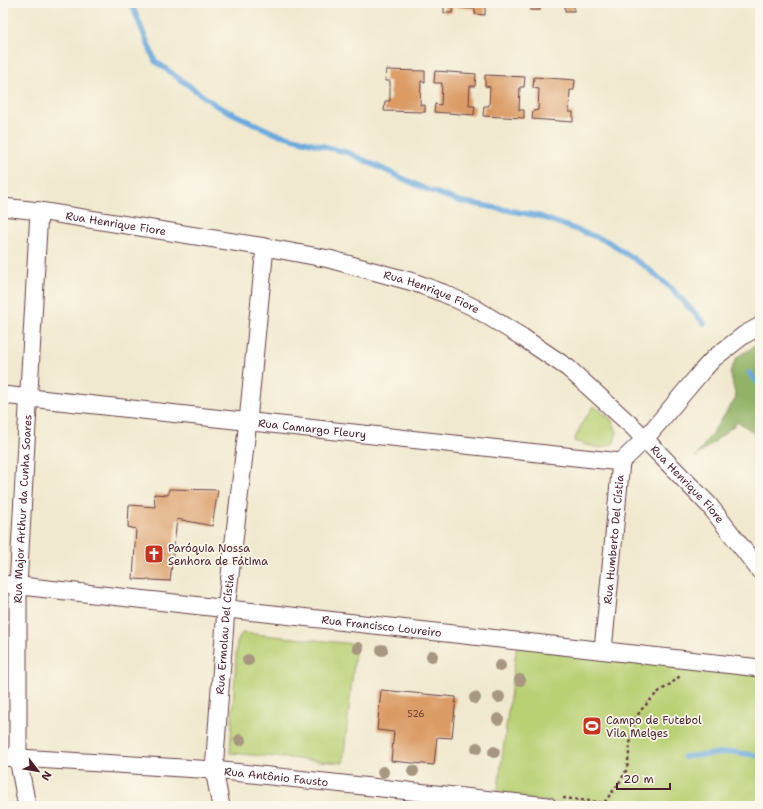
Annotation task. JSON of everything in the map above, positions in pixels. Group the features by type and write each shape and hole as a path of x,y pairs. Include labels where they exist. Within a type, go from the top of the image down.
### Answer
{"street":[{"name":"Rua Henrique Fiore","path":"3,207 39,211 265,247 330,259 413,282 443,293 473,308 522,337 568,368 645,439 709,505 760,571"},
{"name":"Rua Major Arthur da Cunha Soares","path":"27,806 11,757 11,585 28,397 39,211"},
{"name":"Rua Ermolau Del Cístia","path":"221,806 214,770 226,609 248,421 265,247"},
{"name":"Rua Humberto Del Cístia","path":"603,650 621,462 645,439 714,358 744,335 760,326"},
{"name":"Rua Camargo Fleury","path":"3,395 621,462"},
{"name":"Rua Francisco Loureiro","path":"11,585 760,668"},
{"name":"Rua Antônio Fausto","path":"11,757 214,770 553,802"}],"path":[{"path":"600,806 622,780 627,768 635,719 641,710 657,693 700,661"},
{"path":"553,802 604,803 632,806"}],"green space":[{"path":"760,343 760,446 752,431 738,422 695,458 736,398 730,372 737,357"},
{"path":"594,406 611,419 617,432 614,443 601,448 574,441 582,423"},
{"path":"242,633 356,644 343,763 230,753 237,642"},
{"path":"517,644 760,669 760,806 586,806 497,796"}],"building":[{"path":"444,3 485,3 485,15 475,14 475,9 453,7 452,13 444,13"},
{"path":"530,3 540,3 540,10 530,10"},
{"path":"565,3 574,3 574,11 565,11"},
{"path":"386,70 425,71 425,82 421,81 420,105 425,105 425,112 384,111 385,101 390,101 390,81 385,81"},
{"path":"435,71 476,74 475,86 470,86 469,106 475,106 474,115 434,112 435,104 441,105 442,83 434,83"},
{"path":"485,75 525,77 524,87 520,87 519,110 524,110 524,118 483,116 484,106 489,106 490,87 485,86"},
{"path":"534,77 575,80 574,90 570,90 569,112 573,112 573,122 532,119 533,111 538,110 539,89 533,88"},
{"name":"Paróquia Nossa Senhora de Fátima","path":"169,489 218,490 212,526 177,519 170,581 133,579 136,529 128,527 129,505 155,507 154,494 168,495"},
{"path":"381,690 456,697 452,738 437,737 434,765 391,761 394,732 377,730"}],"waterway":[{"path":"131,3 155,61 217,106 274,133 349,153 423,188 459,201 539,216 607,241 646,267 671,288 704,323"},
{"path":"749,373 760,385"},
{"path":"684,757 733,752 760,756"}],"place":[{"name":"Paróquia Nossa Senhora de Fátima","path":"154,554"},
{"name":"Campo de Futebol Vila Melges","path":"592,726"}]}
